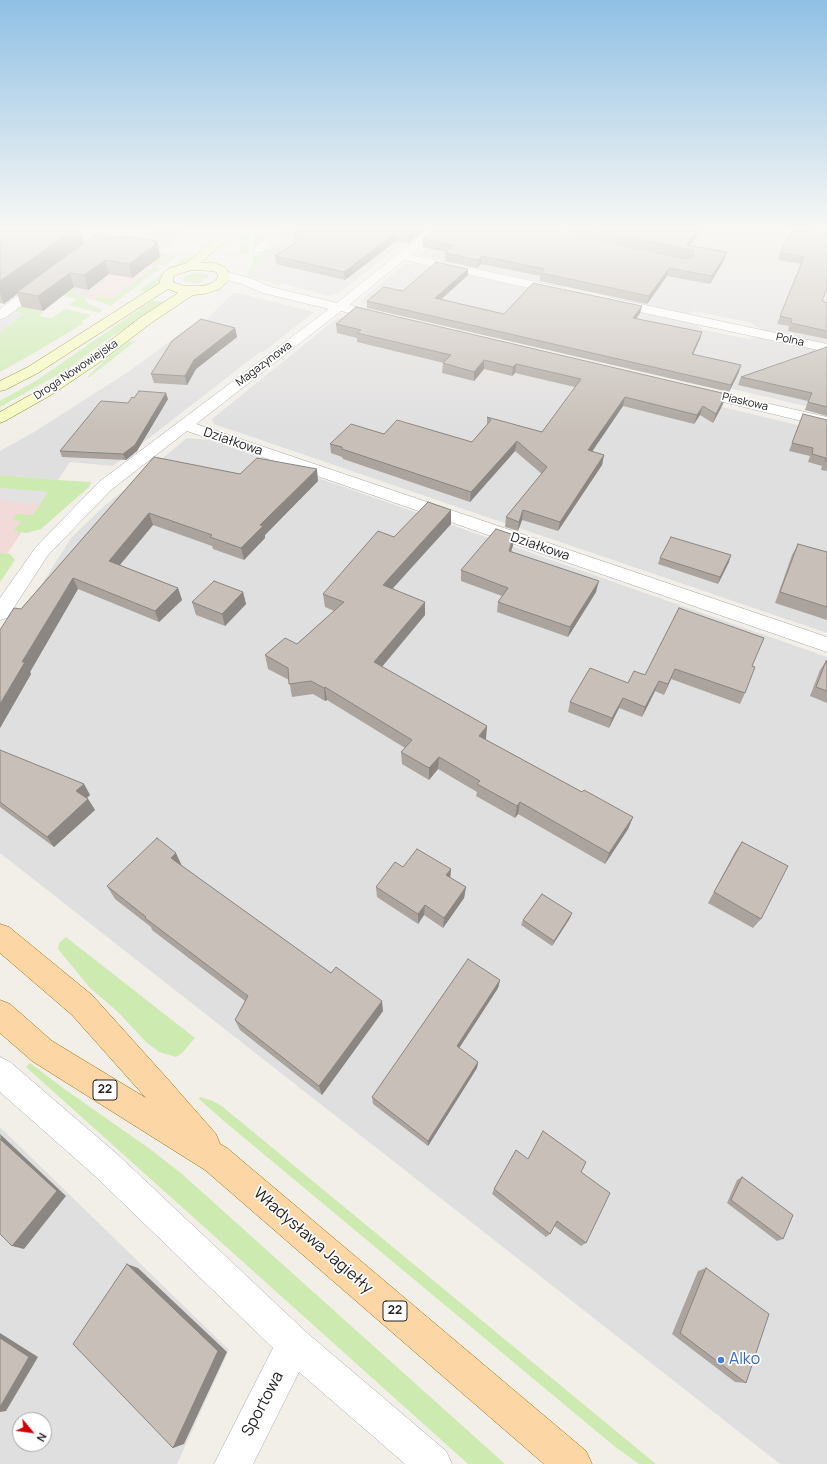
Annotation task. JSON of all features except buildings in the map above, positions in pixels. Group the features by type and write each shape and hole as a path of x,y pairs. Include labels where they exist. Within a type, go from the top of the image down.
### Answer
{"main road":[{"name":"Władysława Jagiełły","path":"0,936 82,1005 155,1086 216,1159"},
{"name":"Władysława Jagiełły","path":"0,1014 42,1051 216,1159 573,1464"}],"street":[{"path":"0,315 27,295"},
{"name":"Droga Nowowiejska","path":"0,387 33,370 149,295"},
{"name":"Droga Nowowiejska","path":"0,418 64,380 95,359 146,320 183,295"},
{"path":"291,295 392,319"},
{"name":"Magazynowa","path":"0,613 42,551 105,486 352,295"},
{"name":"Polna","path":"598,300 827,348"},
{"name":"Piaskowa","path":"679,387 827,422"},
{"name":"Działkowa","path":"184,425 827,645"},
{"path":"0,1072 106,1165 294,1344 432,1464"},
{"name":"Sportowa","path":"233,1464 294,1344"}],"shaded area":[{"path":"69,295 87,295 84,298"},
{"path":"87,295 119,295 109,303 84,298"},
{"path":"231,295 247,295 314,312 113,466 70,462 58,480 0,475 0,451 34,432 128,372 185,330 193,333"},
{"path":"367,295 562,295 695,324 704,330 749,339 758,337 827,352 827,411 362,303 361,300"},
{"path":"603,295 827,295 827,344 762,330 751,323 695,311 688,314"},
{"path":"12,312 23,314 0,332 0,321"},
{"path":"345,317 827,432 827,633 214,424 212,419 337,318"},
{"path":"187,438 210,440 827,657 827,1464 780,1464 0,853 0,650 71,538 102,508"},
{"path":"0,475 58,480 0,564"},
{"path":"0,488 48,492 40,504 0,500"},
{"path":"0,1127 229,1350 177,1464 0,1464"}],"green space":[{"path":"57,295 88,295 85,300 89,304 103,310 99,313 69,305 77,299"},
{"path":"116,295 124,295 110,306 96,299 98,296 112,298"},
{"path":"153,300 166,303 105,341 68,369 0,407 0,401 37,380"},
{"path":"39,301 29,308 44,312 39,316 52,318 65,309 91,315 81,322 84,323 0,372 0,332 23,314 14,311 24,303"},
{"path":"136,341 88,378 87,377 107,358 128,342"},
{"path":"0,475 91,482 90,486 41,529 26,533 14,531 21,521 12,520 16,514 33,515 48,492 0,488"},
{"path":"0,553 10,554 15,560 0,582"},
{"path":"66,937 195,1038 182,1053 176,1057 159,1052 146,1042 117,1011 90,988 58,949 59,943"},
{"path":"30,1063 150,1149 182,1174 505,1464 468,1464 26,1067"},
{"path":"200,1097 213,1101 223,1107 656,1464 639,1464 614,1446 225,1122 199,1099"}],"place":[{"name":"Alko","path":"721,1360"}]}
